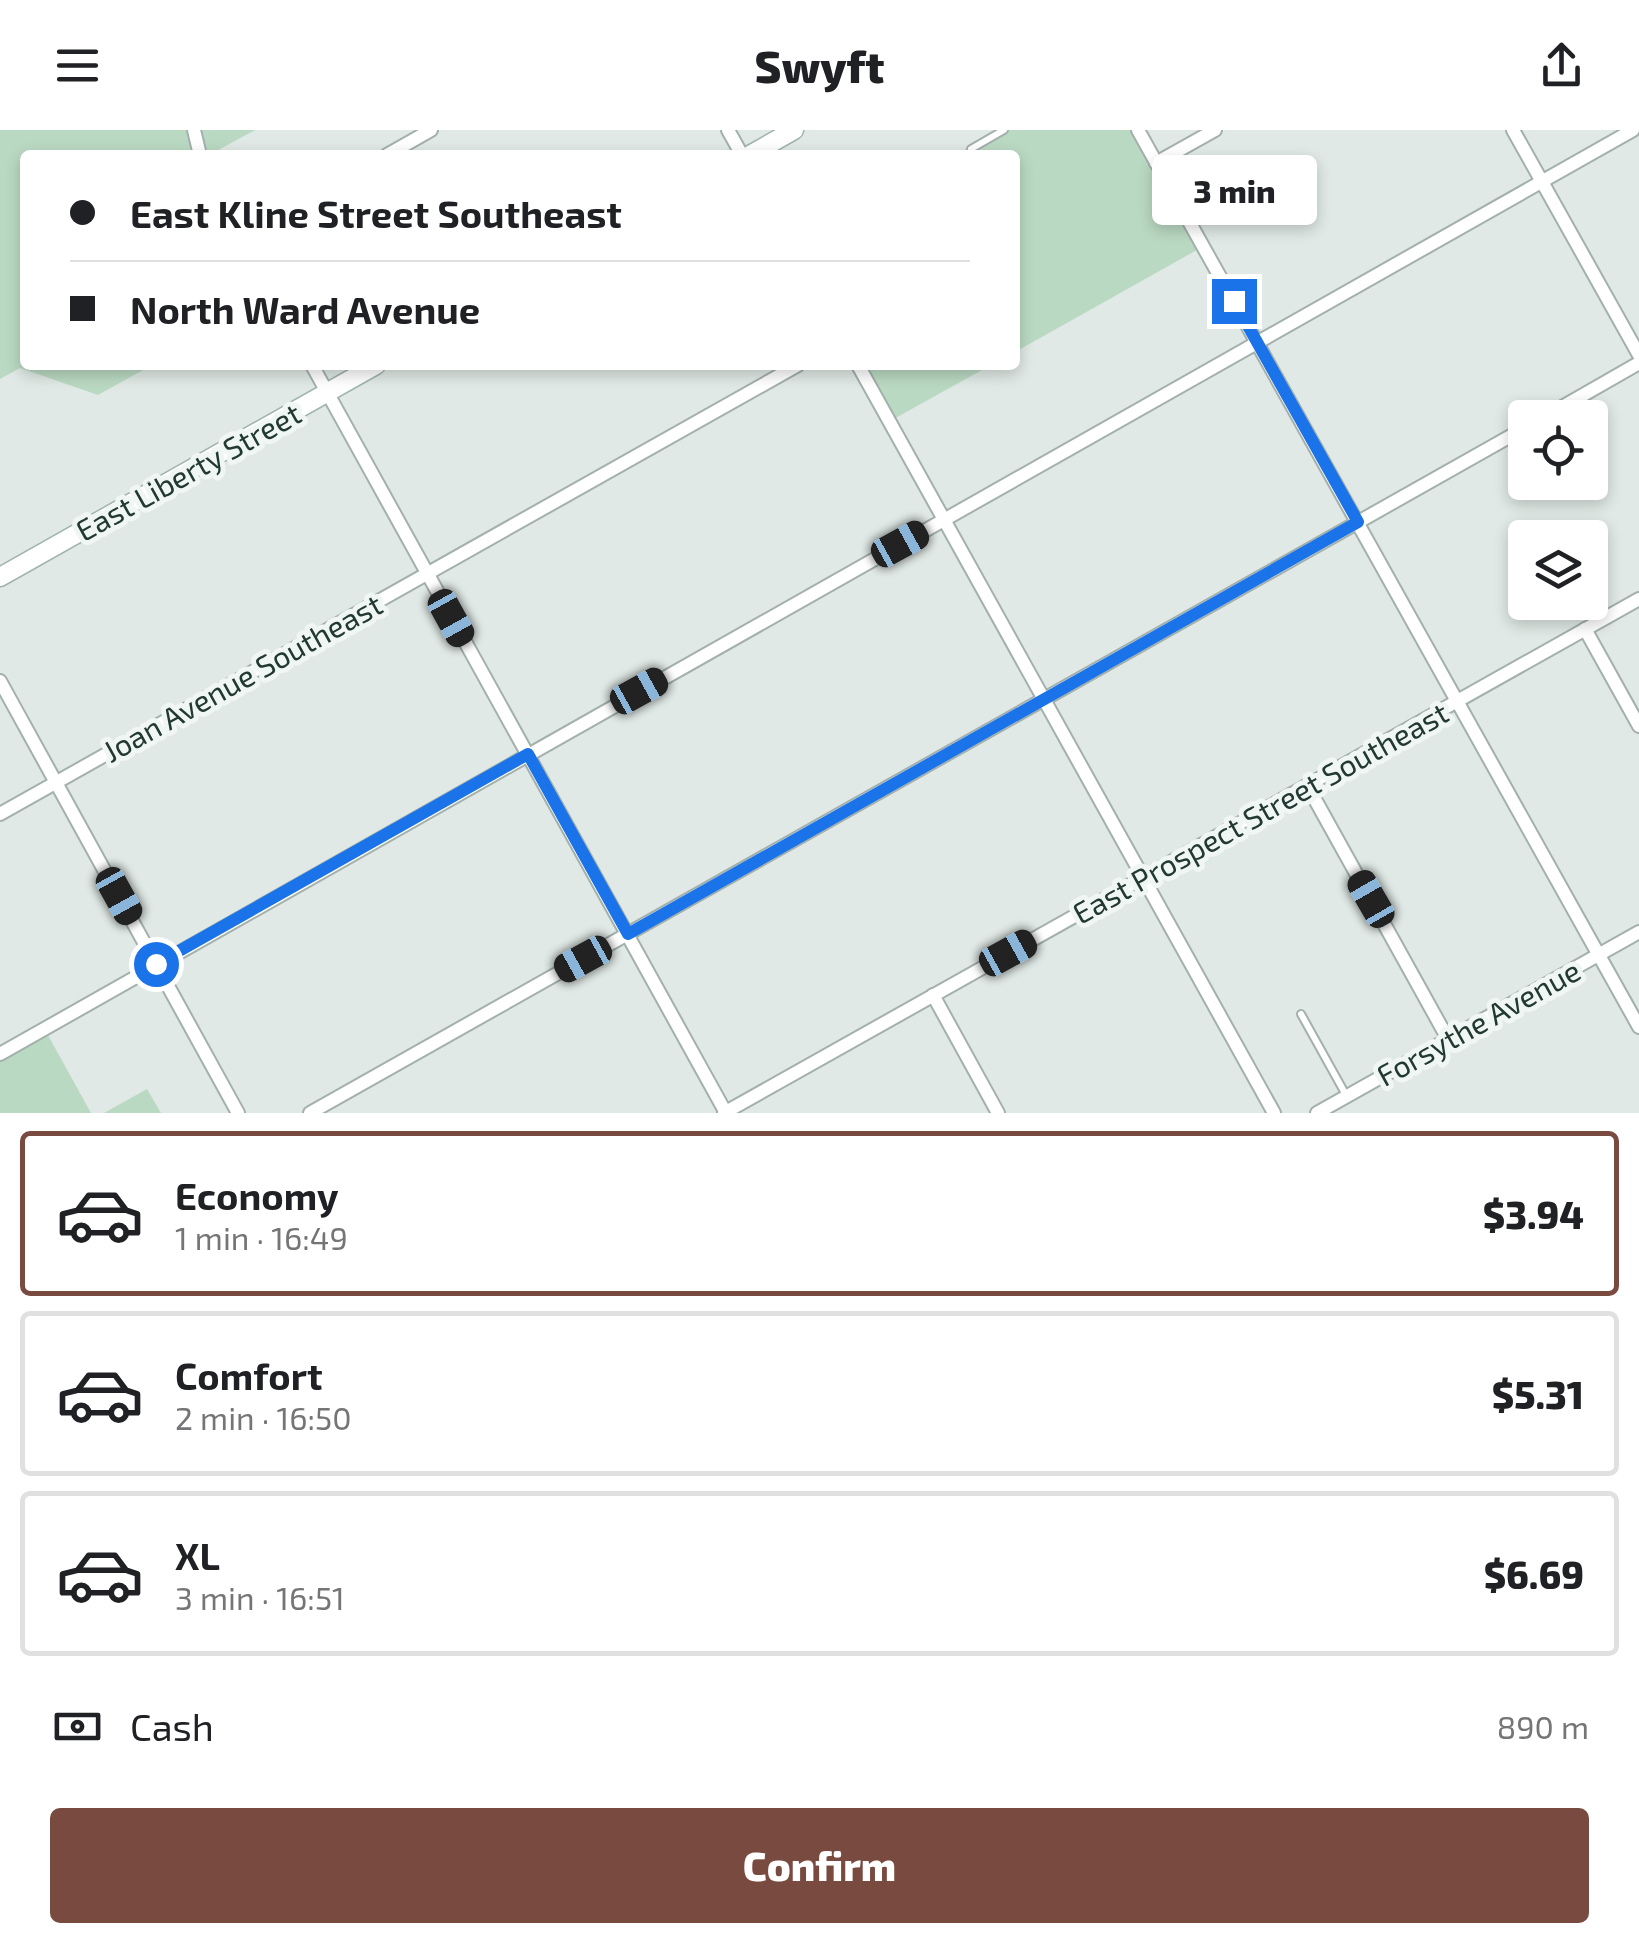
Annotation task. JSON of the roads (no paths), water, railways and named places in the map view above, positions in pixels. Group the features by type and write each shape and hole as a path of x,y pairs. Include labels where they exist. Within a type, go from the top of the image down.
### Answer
{"street":[{"path":"395,150 431,130"},
{"path":"759,150 794,130"},
{"path":"1138,130 1639,1027"},
{"path":"1156,163 1214,130"},
{"path":"1513,130 1639,355"},
{"path":"0,1054 1633,130"},
{"path":"1575,400 1639,364"},
{"path":"315,370 725,1113"},
{"name":"East Liberty Street","path":"0,576 367,370"},
{"name":"Joan Avenue Southeast","path":"0,814 789,370"},
{"path":"861,370 1274,1113"},
{"path":"310,1113 1508,438"},
{"name":"East Prospect Street Southeast","path":"725,1113 1639,599"},
{"path":"1585,629 1639,726"},
{"path":"0,681 238,1113"},
{"path":"1307,785 1448,1039"},
{"name":"Forsythe Avenue","path":"1316,1113 1639,932"},
{"path":"933,995 998,1113"}],"lane":[{"path":"971,148 1004,130"},
{"path":"1301,1014 1347,1096"}]}
